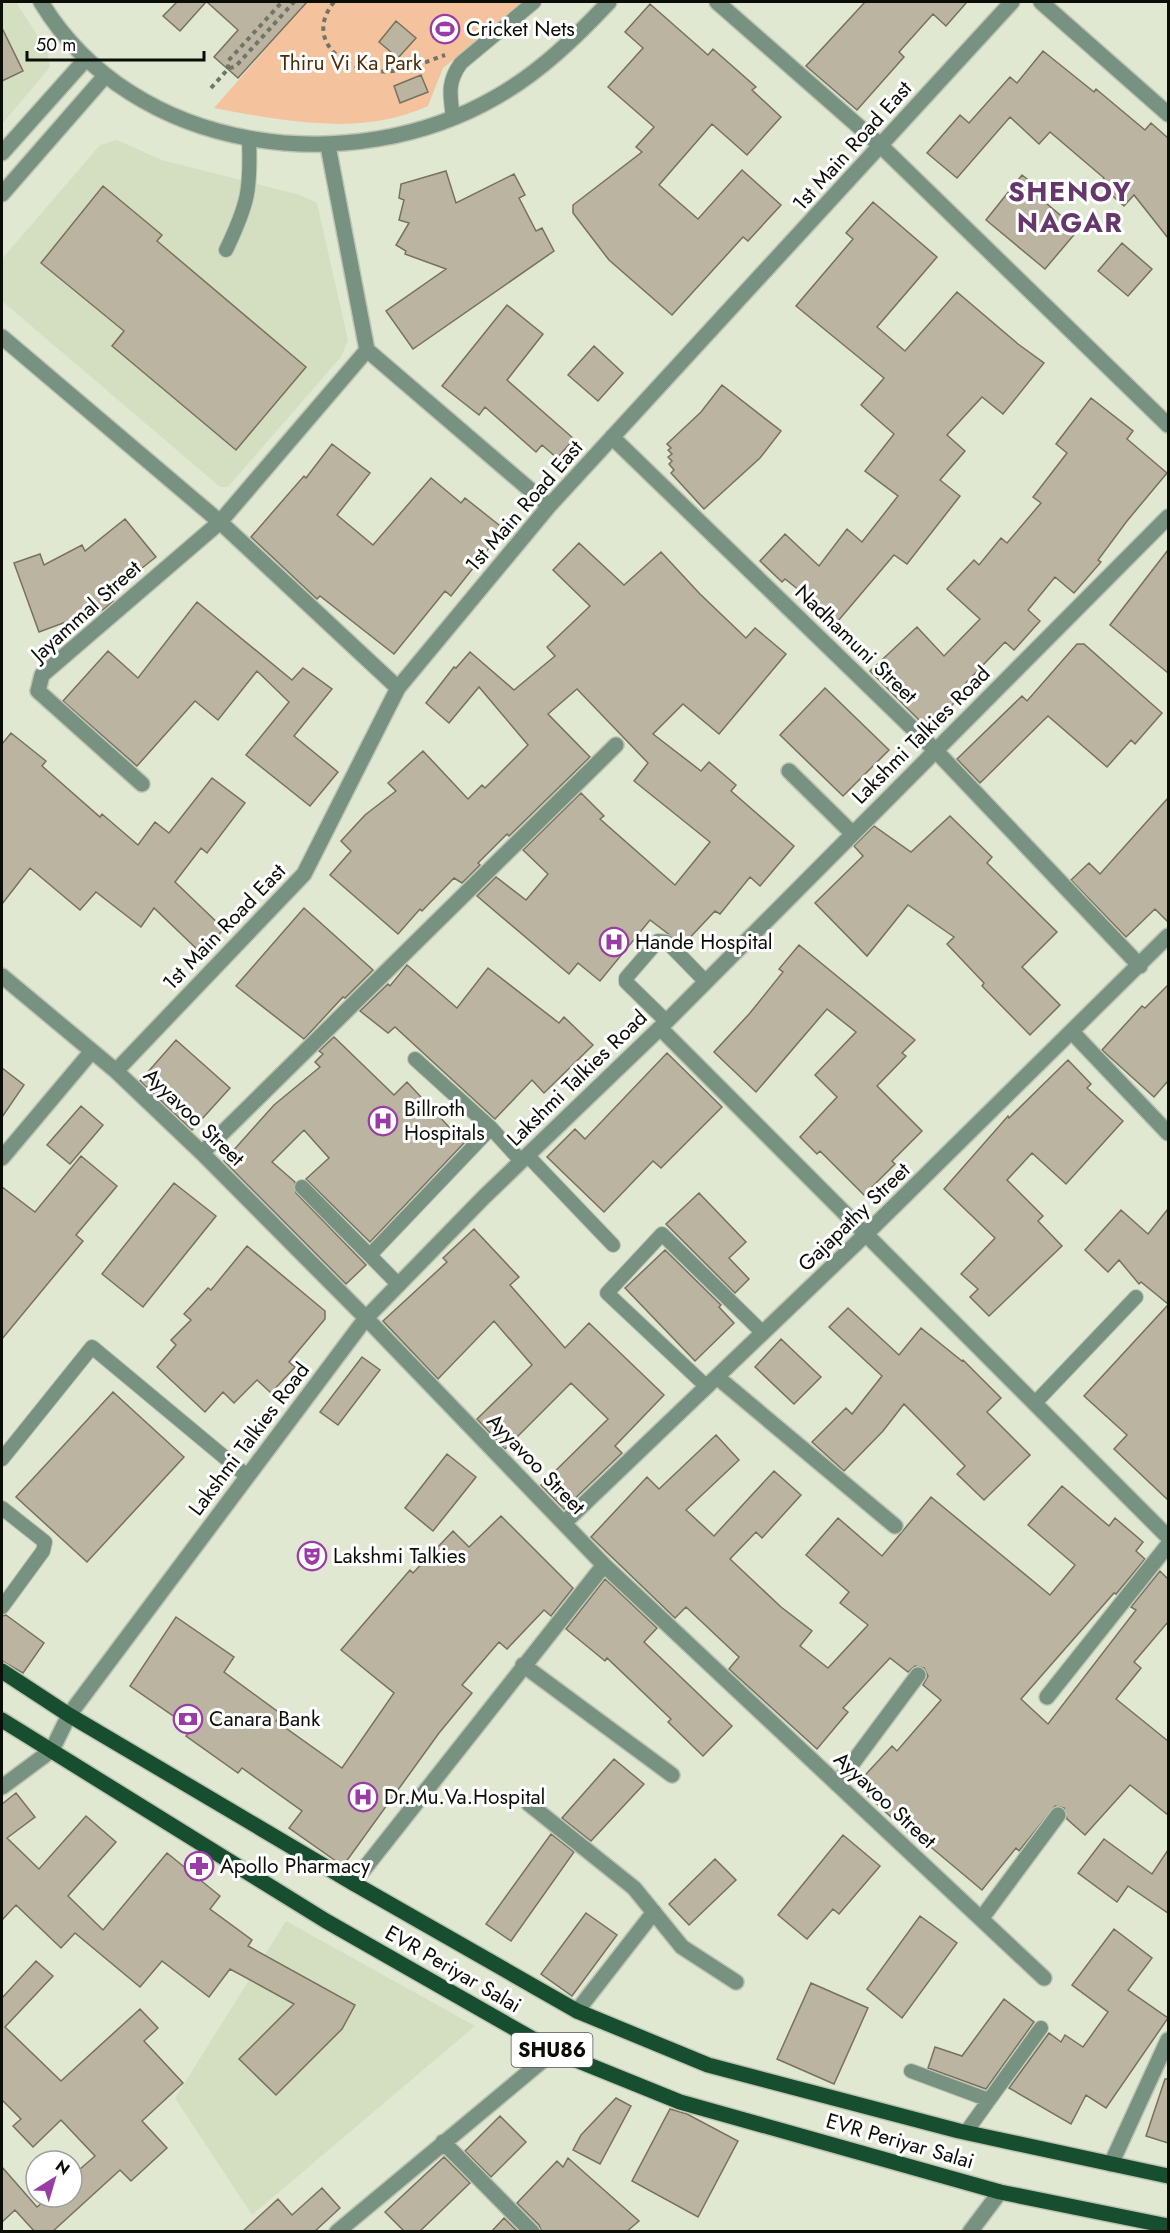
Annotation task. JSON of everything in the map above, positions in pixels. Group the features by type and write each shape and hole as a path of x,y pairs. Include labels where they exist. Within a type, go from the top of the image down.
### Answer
{"main road":[{"name":"EVR Periyar Salai","path":"2,1671 69,1715 353,1883 577,2011 708,2065 966,2132 1168,2176"},
{"name":"EVR Periyar Salai","path":"2,1720 326,1921 554,2051 680,2102 1000,2192 1168,2226"}],"street":[{"path":"41,2 57,28 85,60 105,76 162,110 219,132 249,139 328,146 387,138 453,117 498,97 533,73 609,2"},
{"path":"717,2 881,147 1168,425"},
{"name":"1st Main Road East","path":"116,1071 304,874 398,688 549,506 1012,2"},
{"path":"1041,2 1168,114"},
{"path":"2,153 85,60"},
{"path":"2,194 105,76"},
{"path":"328,146 367,350 549,506"},
{"path":"2,337 220,522 398,688"},
{"path":"220,522 367,350"},
{"name":"Nadhamuni Street","path":"612,437 935,750 1140,966"},
{"name":"Lakshmi Talkies Road","path":"52,1750 69,1715 366,1318 524,1158 663,1024 1168,517"},
{"name":"Jayammal Street","path":"142,784 38,691 42,675 220,522"},
{"path":"202,1152 616,745"},
{"path":"789,771 852,833"},
{"name":"Gajapathy Street","path":"564,1523 866,1234 1168,936"},
{"name":"Ayyavoo Street","path":"2,976 116,1071 202,1152 604,1564 1044,1978"},
{"path":"663,1024 866,1234 1168,1537"},
{"path":"1072,1032 1168,1133"},
{"path":"2,1158 92,1051"},
{"path":"712,1382 896,1526"},
{"path":"1047,1697 1168,1545"},
{"path":"353,1883 604,1564"},
{"path":"523,1665 672,1775"},
{"path":"837,1784 918,1675"},
{"path":"2,1787 52,1750"},
{"path":"529,1804 634,1888 682,1947 736,1982"},
{"path":"981,1918 1058,1815"},
{"path":"577,2011 654,1912"},
{"path":"1111,2164 1168,2040"},
{"path":"337,2232 554,2051"},
{"path":"443,2142 532,2232"},
{"path":"970,2232 1000,2192"}],"lane":[{"path":"453,117 448,87 453,74 461,63 534,2"},
{"path":"226,250 243,214 250,182 249,139"},
{"path":"663,1024 626,982 626,978 658,941 667,942 705,981"},
{"path":"415,1059 524,1158 613,1245"},
{"path":"370,1255 490,1128"},
{"path":"302,1187 399,1285"},
{"path":"712,1382 607,1293 662,1234 764,1333"},
{"path":"1035,1403 1136,1297"},
{"path":"2,1459 92,1347 247,1476"},
{"path":"2,1508 45,1542 43,1551 2,1607"},
{"path":"966,2132 1041,2028"},
{"path":"911,2071 989,2100"}],"path":[{"path":"228,69 228,61 282,2"},
{"path":"211,88 228,69 236,66 294,2"},
{"path":"334,2 322,21 322,35 332,51 347,62 366,70 391,71 450,52"}],"shaded area":[{"path":"2,2 16,2 47,50 50,67 2,124"},
{"path":"117,140 162,160 300,195 317,203 348,340 341,357 228,487 220,487 2,301 2,259 100,145"},
{"path":"286,1921 475,2026 252,2215 175,2098"}],"green space":[{"name":"Thiru Vi Ka Park","path":"307,2 523,2 443,68 428,106 402,116 349,124 322,124 267,118 214,108"}],"building":[{"path":"177,2 206,2 180,31 163,16"},
{"path":"207,2 307,2 238,78 214,57 238,30"},
{"path":"865,2 967,2 946,26 933,14 899,52 904,57 857,110 806,66"},
{"path":"650,4 708,55 713,49 756,87 752,90 781,117 747,155 712,124 659,185 698,219 742,170 781,205 748,241 743,237 672,315 609,260 573,213 573,205 642,152 636,147 654,127 608,87 643,48 625,32"},
{"path":"396,21 416,38 398,58 379,42"},
{"path":"2,28 23,71 2,81"},
{"path":"1043,51 1094,92 1096,89 1145,130 1151,123 1168,138 1168,238 1134,195 1124,206 1099,184 1104,178 1050,132 1039,144 1010,117 957,178 927,153 960,115 969,123 1010,77 1017,83"},
{"path":"421,75 428,92 400,103 394,86"},
{"path":"446,171 456,203 514,174 525,195 519,198 536,231 542,228 554,251 413,349 386,311 446,269 405,254 406,251 396,245 409,223 399,220 404,200 399,198 401,184"},
{"path":"1022,175 1050,197 1046,203 1078,230 1045,269 986,220"},
{"path":"103,186 162,235 157,241 306,367 236,450 112,346 124,331 41,263"},
{"path":"873,202 937,257 877,327 905,351 957,292 1044,363 1003,414 982,397 947,435 965,451 940,480 960,496 907,564 894,555 838,621 785,579 782,582 760,561 785,534 819,566 847,529 862,542 898,496 865,471 894,434 861,405 884,378 796,306 853,239 846,233"},
{"path":"1122,243 1152,269 1128,296 1098,271"},
{"path":"507,305 543,334 507,380 574,439 557,458 542,445 536,452 485,407 479,415 442,386"},
{"path":"594,346 623,373 598,401 568,375"},
{"path":"722,385 781,431 760,458 704,509 671,473 674,470 669,464 672,461 668,457 672,454 667,444 701,412"},
{"path":"1091,398 1133,431 1127,439 1167,473 1098,560 1101,562 1074,593 1055,577 1028,610 1040,621 1014,650 1005,642 963,686 967,690 928,729 870,671 917,627 944,656 980,619 947,589 974,560 979,565 1001,538 1007,543 1041,503 1033,497 1067,453 1056,444"},
{"path":"332,444 370,473 337,515 373,545 431,478 461,503 465,498 504,529 451,596 445,591 394,654 320,596 317,599 251,537 304,476 306,478"},
{"path":"125,519 156,557 109,594 113,601 104,609 84,620 82,616 39,632 14,563 40,554 44,565 82,545 85,551"},
{"path":"579,543 624,585 661,552 746,638 755,628 786,654 719,734 683,704 653,734 701,771 709,762 736,785 731,791 794,846 760,886 750,877 720,914 715,911 683,945 650,920 600,981 578,963 569,974 477,896 496,877 526,900 548,874 523,850 581,793 604,816 600,819 675,885 710,842 634,781 648,763 577,689 548,714 590,757 509,836 507,834 462,883 454,878 422,911 420,909 398,934 330,875 351,851 341,841 365,815 396,791 388,783 423,751 468,799 482,785 485,788 528,745 479,687 449,723 426,703 454,667 456,668 470,652 514,690 555,656 547,647 590,606 553,570"},
{"path":"1168,550 1168,673 1110,625"},
{"path":"197,602 292,680 303,668 332,689 294,736 338,772 310,806 246,755 289,702 257,671 218,720 195,701 137,766 63,701 108,651 138,678"},
{"path":"1077,644 1084,644 1162,713 1135,744 1131,740 1107,767 1048,716 980,783 957,759 1022,696 1027,701"},
{"path":"825,688 889,750 843,796 780,735"},
{"path":"11,733 46,761 42,766 100,817 102,814 138,845 155,822 169,833 212,778 245,803 207,853 201,848 175,882 224,929 201,953 154,908 141,927 96,892 80,910 30,868 2,904 2,744"},
{"path":"1168,798 1168,922 1155,909 1126,937 1071,880 1089,863 1100,874"},
{"path":"950,816 992,857 987,863 1057,932 1022,967 1060,1005 1030,1035 982,986 984,983 947,944 954,937 908,905 867,956 815,903 863,856 854,846 874,826 911,852"},
{"path":"304,908 373,970 345,998 343,997 304,1039 236,986"},
{"path":"799,945 915,1040 902,1053 906,1056 877,1086 922,1131 892,1161 895,1164 864,1195 820,1151 817,1154 800,1137 837,1097 815,1075 856,1032 827,1009 756,1092 714,1052 783,972 779,969"},
{"path":"407,965 457,1008 488,968 559,1023 564,1017 593,1045 544,1093 532,1080 495,1119 395,1027 388,1033 360,1011 388,984 390,986"},
{"path":"1168,985 1168,1081 1154,1097 1102,1050 1142,1006 1145,1008"},
{"path":"334,1037 394,1095 407,1082 464,1143 370,1242 306,1179 329,1158 304,1130 272,1162 295,1182 296,1193 366,1265 346,1284 224,1161 274,1105 320,1067 315,1062 323,1054 319,1051"},
{"path":"176,1040 230,1088 192,1130 140,1081"},
{"path":"667,1053 722,1107 661,1168 653,1161 604,1212 547,1157 575,1129 585,1139"},
{"path":"1068,1060 1091,1084 1087,1088 1123,1121 1066,1184 1032,1153 1007,1180 1043,1216 1038,1221 1062,1246 989,1316 970,1297 978,1289 961,1274 995,1238 944,1189 1008,1116 1009,1118"},
{"path":"2,1068 24,1085 2,1117"},
{"path":"81,1106 103,1125 70,1164 47,1145"},
{"path":"81,1156 117,1186 76,1235 83,1241 2,1339 2,1187 35,1212"},
{"path":"174,1183 216,1216 143,1307 102,1274"},
{"path":"699,1193 746,1242 729,1258 749,1279 735,1293 666,1224"},
{"path":"1168,1209 1168,1304 1141,1282 1139,1284 1119,1260 1108,1272 1085,1250 1121,1210 1148,1234"},
{"path":"474,1229 519,1277 510,1285 565,1348 589,1323 664,1395 615,1446 622,1453 564,1509 541,1485 608,1419 571,1383 505,1449 477,1419 532,1365 494,1321 438,1379 383,1321 447,1262 443,1258"},
{"path":"247,1246 325,1311 325,1319 289,1362 295,1367 271,1393 257,1380 234,1403 223,1392 205,1412 157,1367 176,1345 171,1340 191,1320 184,1314 208,1288 211,1290"},
{"path":"665,1250 721,1305 719,1307 734,1323 695,1361 625,1288"},
{"path":"1168,1305 1168,1500 1114,1449 1127,1435 1084,1396"},
{"path":"848,1308 899,1355 921,1328 963,1360 1001,1398 987,1412 1030,1455 984,1500 957,1474 965,1466 904,1404 883,1431 844,1471 812,1442 846,1408 852,1414 882,1376 829,1327"},
{"path":"781,1339 821,1377 794,1404 755,1367"},
{"path":"362,1357 380,1370 338,1425 320,1412"},
{"path":"113,1392 184,1457 87,1562 16,1497"},
{"path":"716,1435 739,1460 686,1510 714,1536 774,1471 801,1495 762,1538 756,1532 730,1559 781,1607 812,1631 800,1646 828,1668 868,1625 840,1603 849,1592 806,1555 838,1518 882,1556 931,1497 1050,1595 1075,1565 1028,1525 1062,1486 1109,1526 1115,1518 1143,1542 1136,1551 1145,1559 1021,1699 1048,1724 1136,1610 1131,1607 1160,1571 1168,1579 1168,1622 1134,1662 1141,1668 1116,1699 1168,1741 1168,1815 1130,1785 1085,1835 1067,1819 1064,1808 1055,1806 1019,1851 1016,1848 982,1890 914,1833 912,1836 856,1785 892,1746 897,1751 941,1700 923,1685 928,1676 924,1668 915,1666 908,1672 890,1658 843,1708 848,1712 817,1749 729,1669 739,1657 686,1607 675,1618 591,1537 647,1477 659,1489"},
{"path":"447,1454 476,1477 433,1531 405,1508"},
{"path":"501,1516 573,1588 551,1616 544,1610 507,1649 499,1642 462,1685 472,1693 439,1733 343,1866 289,1828 302,1811 242,1768 238,1773 186,1736 192,1729 130,1686 176,1617 234,1657 224,1672 281,1714 276,1721 342,1768 394,1693 341,1650 410,1570 413,1573 453,1531 469,1547"},
{"path":"605,1579 657,1628 644,1642 732,1726 703,1756 668,1722 671,1719 607,1658 605,1661 566,1629"},
{"path":"6,1615 44,1643 23,1673 2,1661 2,1616"},
{"path":"614,1759 644,1784 591,1841 562,1818"},
{"path":"16,1793 35,1817 7,1838 39,1869 86,1816 116,1842 68,1896 103,1930 167,1853 220,1896 210,1909 252,1940 248,1946 355,2005 342,2029 276,2095 239,2059 294,2004 230,1969 209,1997 162,1961 140,1987 75,1933 61,1948 16,1905 2,1920 2,1804"},
{"path":"551,1834 574,1852 511,1941 486,1924"},
{"path":"843,1835 880,1866 839,1914 833,1909 807,1939 778,1915"},
{"path":"1104,1839 1152,1874 1168,1850 1168,1913 1128,1886 1117,1902 1078,1873"},
{"path":"715,1859 736,1880 689,1925 669,1904"},
{"path":"586,1913 617,1935 572,1996 541,1974"},
{"path":"920,1916 957,1943 902,2018 867,1989"},
{"path":"1114,1929 1152,1958 1128,1990 1168,2018 1106,2108 1086,2095 1071,2124 1009,2088 1049,2033 1061,2042 1065,2035 1083,2047 1108,2012 1072,1985"},
{"path":"36,1961 53,1976 5,2027 61,2081 140,2009 158,2028 144,2041 183,2083 142,2121 167,2148 131,2181 120,2170 84,2203 84,2166 95,2156 61,2120 33,2147 13,2126 21,2119 2,2100 2,1998"},
{"path":"811,1983 868,2008 834,2084 777,2059"},
{"path":"1004,1999 1034,2022 986,2089 928,2068 935,2047 962,2056"},
{"path":"1165,2079 1168,2079 1168,2143 1146,2136"},
{"path":"616,2098 631,2106 600,2164 573,2150 581,2135"},
{"path":"670,2109 687,2114 738,2141 698,2217 632,2181"},
{"path":"500,2116 526,2142 491,2177 465,2151"},
{"path":"444,2157 470,2183 419,2232 405,2232 385,2212"},
{"path":"568,2158 639,2221 626,2232 542,2232 539,2225 517,2203 557,2161 563,2167"},
{"path":"2,2167 24,2192 24,2209 77,2209 52,2232 35,2232 15,2210 2,2222"},
{"path":"322,2188 340,2208 314,2232 242,2232 278,2199 292,2215"},
{"path":"504,2218 518,2232 491,2232"}],"place":[{"name":"Cricket Nets","path":"445,29"},
{"name":"Hande Hospital","path":"614,942"},
{"name":"Billroth Hospitals","path":"383,1121"},
{"name":"Lakshmi Talkies","path":"312,1556"},
{"name":"Canara Bank","path":"188,1719"},
{"name":"Dr.Mu.Va.Hospital","path":"363,1797"},
{"name":"Apollo Pharmacy","path":"199,1866"}],"district":[{"name":"SHENOY NAGAR","path":"1070,206"}]}
